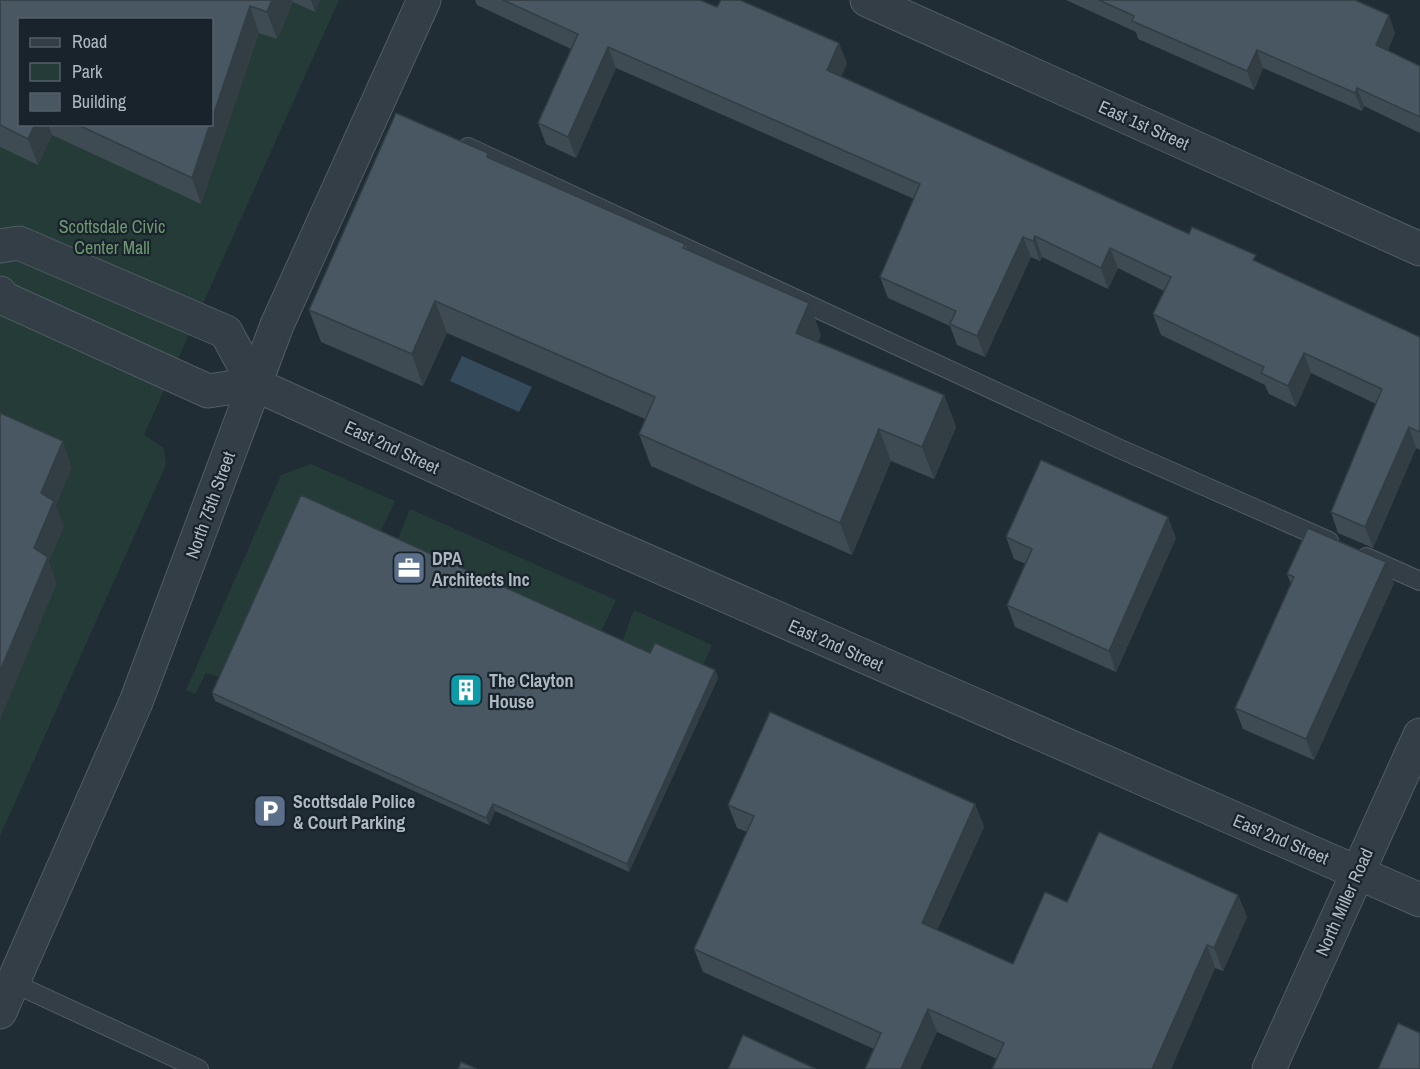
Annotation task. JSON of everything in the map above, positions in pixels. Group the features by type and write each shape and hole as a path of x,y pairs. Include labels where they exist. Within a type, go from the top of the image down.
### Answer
{"street":[{"name":"North 75th Street","path":"7,998 136,702 278,325 385,110 424,0"},
{"name":"East 1st Street","path":"867,0 1420,249"},
{"path":"0,246 19,243 226,332 254,384 208,391 68,329 3,298 0,294"},
{"name":"East 2nd Street","path":"254,384 580,532 1420,900"},
{"name":"North Miller Road","path":"1269,1069 1420,735"}],"lane":[{"path":"454,141 1118,448 1420,581"},
{"path":"7,998 199,1069"}],"green space":[{"name":"Scottsdale Civic Center Mall","path":"0,0 339,0 144,435 164,448 166,465 0,836"},
{"path":"311,464 395,501 379,535 225,679 206,673 195,694 186,690 281,475"},
{"path":"410,509 616,600 599,636 396,544"},
{"path":"634,610 712,645 701,670 653,660 621,645"}],"water":[{"path":"462,356 532,387 519,412 450,381"}],"building":[{"path":"0,0 272,0 267,12 250,6 213,116 213,18 18,18 18,126 34,126 28,139 0,125"},
{"path":"503,0 700,0 717,7 721,0 740,0 839,43 827,70 1189,234 1192,227 1256,255 1253,260 1420,337 1420,432 1409,427 1365,527 1331,512 1382,389 1304,353 1288,386 1261,373 1264,367 1153,314 1171,277 1110,248 1101,268 1035,236 1033,241 1023,237 977,336 950,324 956,311 880,277 920,184 608,47 568,137 538,123 578,34"},
{"path":"1099,0 1355,0 1389,15 1376,45 1420,66 1420,117 1357,88 1355,93 1257,50 1247,71 1132,21 1134,16"},
{"path":"396,113 488,153 487,157 685,244 683,248 809,303 796,333 944,395 922,447 879,429 840,523 639,434 655,397 435,301 412,354 309,310"},
{"path":"80,126 209,126 192,178"},
{"path":"0,413 63,441 41,493 54,501 34,548 48,557 0,671"},
{"path":"1041,460 1168,517 1109,651 1007,605 1032,549 1006,537"},
{"name":"The Clayton House","path":"301,495 650,653 655,643 715,670 627,864 493,804 486,818 212,693"},
{"path":"1308,528 1386,562 1306,739 1235,708 1294,577 1287,574"},
{"path":"770,712 975,804 922,923 1013,964 1045,892 1067,902 1099,832 1238,895 1214,948 1207,945 1152,1069 992,1069 1004,1043 928,1009 901,1069 865,1069 881,1033 694,949 754,816 728,805"},
{"path":"1398,1023 1420,1033 1420,1069 1378,1069"},
{"path":"743,1035 816,1069 728,1069"},
{"path":"461,1062 477,1069 458,1069"}],"place":[{"name":"DPA Architects Inc","path":"409,568"},
{"name":"The Clayton House","path":"466,690"},
{"name":"Scottsdale Police & Court Parking","path":"270,811"}]}
